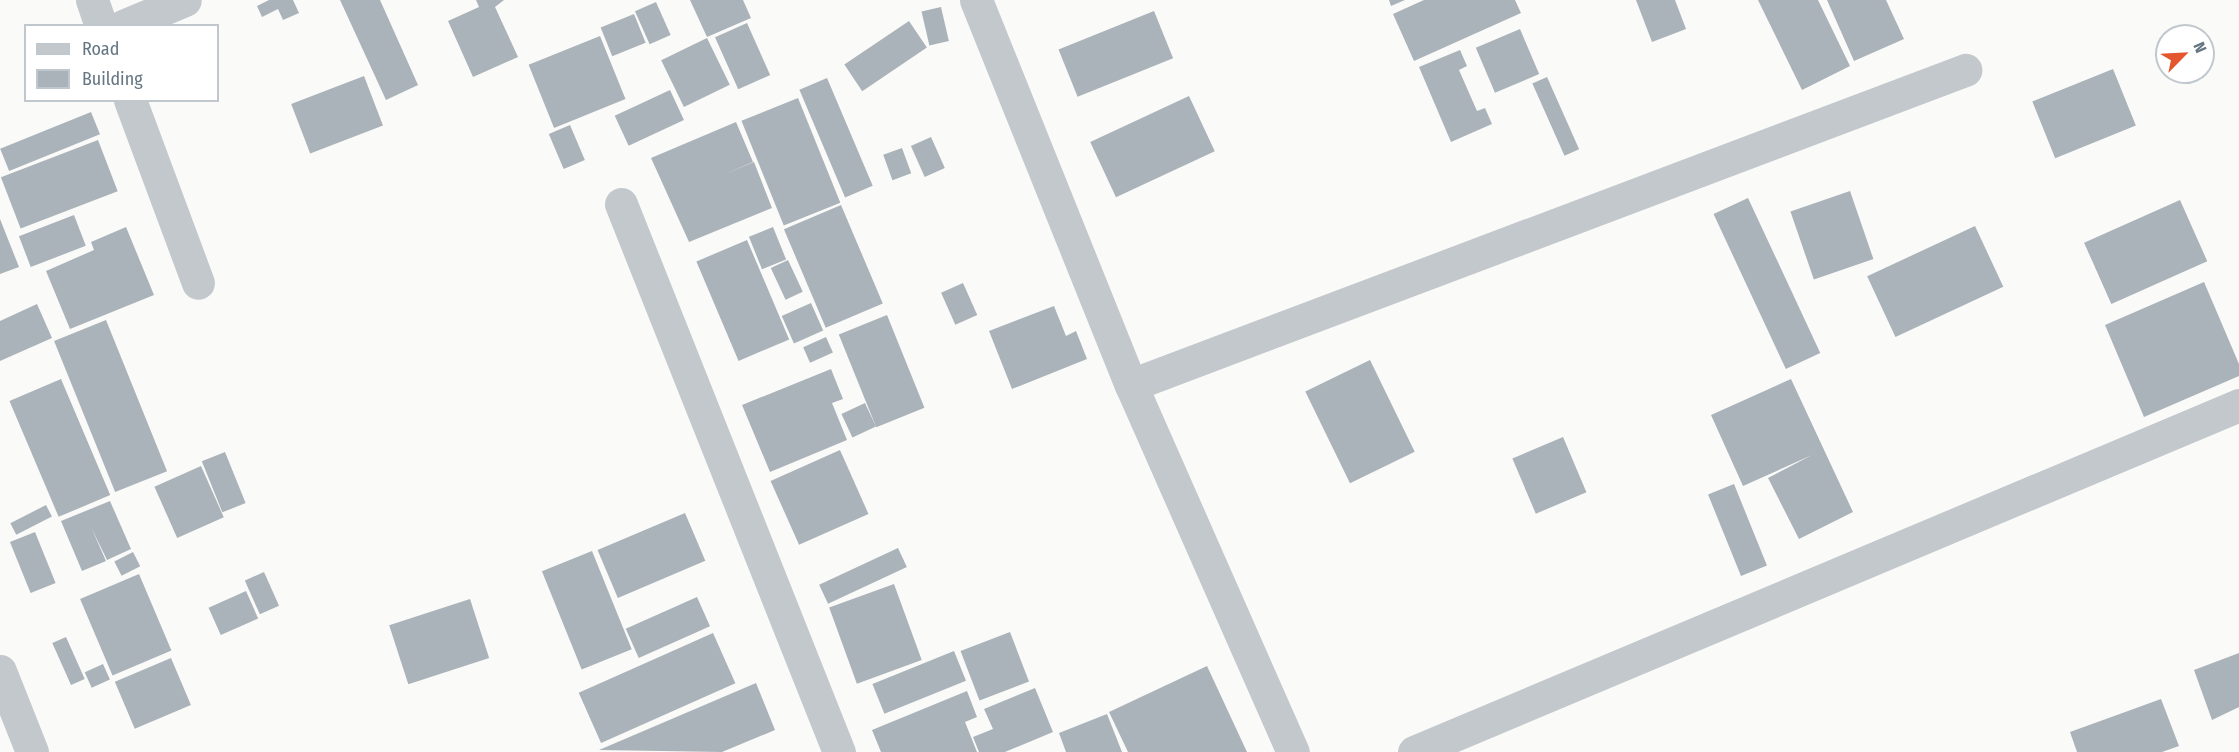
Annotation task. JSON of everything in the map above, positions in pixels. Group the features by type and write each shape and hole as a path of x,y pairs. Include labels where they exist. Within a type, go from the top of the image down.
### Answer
{"street":[{"path":"92,0 100,24"},
{"path":"128,24 185,0"},
{"path":"976,0 1131,385 1293,752"},
{"path":"1131,385 1965,70"},
{"path":"131,102 198,283"},
{"path":"621,204 839,752"},
{"path":"1414,752 2239,405"},
{"path":"0,670 32,752"}],"building":[{"path":"269,0 293,0 299,13 283,20 278,9 262,17 257,6"},
{"path":"340,0 380,0 418,85 386,100"},
{"path":"476,0 504,0 495,7 518,57 473,77 448,21 479,7"},
{"path":"690,0 743,0 751,18 707,37"},
{"path":"1389,0 1405,0 1391,6"},
{"path":"1424,0 1515,0 1521,13 1414,61 1393,14"},
{"path":"1636,0 1675,0 1686,29 1652,42"},
{"path":"1758,0 1818,0 1850,66 1802,90"},
{"path":"1827,0 1886,0 1904,39 1854,61"},
{"path":"656,2 671,35 650,44 635,11"},
{"path":"941,7 949,41 929,46 922,11"},
{"path":"1154,11 1173,58 1078,97 1059,50"},
{"path":"634,14 646,43 612,56 601,27"},
{"path":"909,21 927,48 862,91 844,65"},
{"path":"747,23 770,75 738,89 715,37"},
{"path":"1520,29 1539,74 1495,93 1476,48"},
{"path":"600,36 625,99 554,128 529,65"},
{"path":"707,38 730,85 684,107 661,60"},
{"path":"1460,50 1467,66 1459,70 1477,111 1485,108 1492,124 1451,142 1419,67"},
{"path":"2113,69 2136,126 2055,158 2032,102"},
{"path":"364,76 383,125 310,153 291,104"},
{"path":"1547,77 1579,149 1565,156 1532,84"},
{"path":"827,78 873,186 845,197 799,90"},
{"path":"670,90 684,120 629,146 615,116"},
{"path":"1189,96 1215,151 1116,197 1090,142"},
{"path":"798,98 840,203 784,226 741,121"},
{"path":"91,112 100,134 9,171 0,149"},
{"path":"736,122 753,162 725,174 754,162 772,208 689,242 651,158"},
{"path":"570,125 585,160 564,169 549,134"},
{"path":"931,137 945,168 925,177 911,146"},
{"path":"98,140 118,191 21,229 1,177"},
{"path":"902,148 911,173 892,180 883,155"},
{"path":"1850,191 1873,259 1814,280 1790,212"},
{"path":"1748,198 1820,353 1786,369 1714,214"},
{"path":"2180,200 2207,261 2111,304 2084,243"},
{"path":"841,205 883,303 826,328 784,229"},
{"path":"74,215 86,246 31,267 19,236"},
{"path":"0,219 19,267 0,274"},
{"path":"1975,226 2003,287 1895,337 1867,276"},
{"path":"126,227 154,295 70,329 46,271 94,250 91,242"},
{"path":"773,227 786,259 762,269 749,237"},
{"path":"747,240 789,339 739,361 696,261"},
{"path":"788,260 803,292 786,300 771,268"},
{"path":"2204,282 2239,364 2239,376 2144,417 2105,325"},
{"path":"963,283 977,315 955,325 941,293"},
{"path":"811,303 823,330 794,343 782,316"},
{"path":"37,304 52,338 0,361 0,321"},
{"path":"1054,306 1066,336 1076,331 1087,359 1012,389 989,331"},
{"path":"887,315 924,408 876,427 839,334"},
{"path":"106,320 167,471 115,492 54,341"},
{"path":"826,337 833,353 810,363 803,347"},
{"path":"1370,360 1415,452 1350,483 1305,392"},
{"path":"831,369 843,399 832,403 847,440 770,472 742,405"},
{"path":"61,379 110,495 59,517 9,401"},
{"path":"1791,379 1853,512 1799,539 1768,478 1812,455 1743,486 1711,415"},
{"path":"865,403 876,427 852,438 841,414"},
{"path":"1563,437 1586,492 1536,514 1512,458"},
{"path":"840,450 868,514 799,545 771,481"},
{"path":"225,452 246,503 222,512 202,461"},
{"path":"201,466 224,517 177,538 154,487"},
{"path":"1734,484 1767,566 1741,576 1708,494"},
{"path":"110,501 131,549 107,560 91,527 106,561 82,571 61,521"},
{"path":"46,505 52,517 16,535 10,523"},
{"path":"685,513 705,561 618,598 598,550"},
{"path":"35,532 56,583 31,593 10,542"},
{"path":"898,548 907,567 828,604 819,585"},
{"path":"592,551 632,649 582,670 542,571"},
{"path":"133,552 140,566 122,576 114,562"},
{"path":"264,572 279,606 260,614 245,581"},
{"path":"139,574 171,650 113,675 80,599"},
{"path":"894,584 922,660 857,684 829,608"},
{"path":"246,591 258,618 221,635 209,608"},
{"path":"697,597 710,626 639,658 626,629"},
{"path":"470,599 489,658 408,684 389,625"},
{"path":"1010,632 1029,681 980,700 961,651"},
{"path":"713,633 735,683 601,743 579,693"},
{"path":"66,637 85,679 71,685 52,643"},
{"path":"954,651 966,681 884,714 872,684"},
{"path":"2239,653 2239,707 2212,720 2194,670"},
{"path":"171,658 191,705 135,729 115,682"},
{"path":"103,664 110,680 92,688 85,672"},
{"path":"1207,666 1247,752 1128,752 1109,712"},
{"path":"756,683 775,730 722,752 599,750"},
{"path":"1035,688 1053,732 1005,752 979,752 973,737 993,729 984,709"},
{"path":"967,691 977,717 965,722 977,752 881,752 872,730"},
{"path":"2161,699 2179,746 2162,752 2077,752 2070,732"},
{"path":"1107,714 1122,752 1066,752 1059,733"}]}
